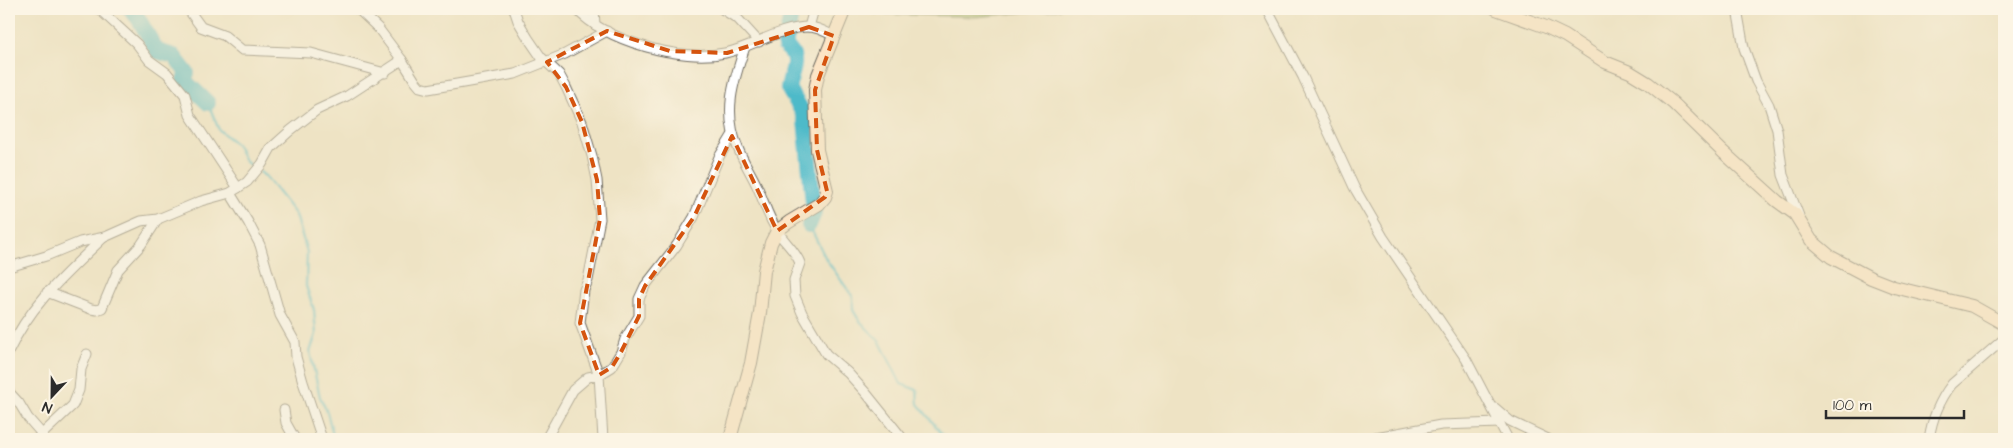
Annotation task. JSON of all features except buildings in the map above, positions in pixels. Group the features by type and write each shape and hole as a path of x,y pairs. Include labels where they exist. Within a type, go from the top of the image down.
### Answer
{"street":[{"path":"99,9 137,44 185,95 190,115 234,191 260,246 280,316 295,342 303,382 322,439"},
{"path":"188,9 201,27 225,36 242,50 311,53 384,73"},
{"path":"358,9 378,28 420,87 428,89 515,74 547,62 607,31"},
{"path":"514,9 518,21 528,38 541,57 558,74 566,87 582,122 597,180 600,219 588,280 584,290 580,323 599,375 603,439"},
{"path":"576,9 595,25 646,46 698,55 714,55 745,47 790,31 810,27 834,36"},
{"path":"594,9 595,25"},
{"path":"722,9 738,19 759,42"},
{"path":"810,27 814,9"},
{"path":"730,439 751,363 760,313 767,256 777,232 819,204 825,198 827,191 817,150 816,90 818,76 845,9"},
{"path":"1267,9 1303,77 1354,187 1382,238 1466,359 1508,439"},
{"path":"1737,9 1744,48 1756,81 1769,105 1777,130 1783,175 1807,234 1816,246 1857,272 1894,287 1972,306 2004,324"},
{"path":"1506,10 1565,36 1605,62 1630,72 1648,83 1673,103 1716,146 1801,221"},
{"path":"745,47 731,95 729,113 733,134 777,232 797,256 800,263 794,280 795,296 802,313 826,354 848,373 903,439"},
{"path":"9,267 58,252 80,242 105,237 141,221 158,219 201,201 234,191 254,174 262,164 270,148 317,110 347,96 402,60"},
{"path":"546,439 573,390 588,377 599,375 612,367 621,352 625,339 639,316 639,299 645,286 677,245 694,217 719,157 733,134"},
{"path":"47,292 91,309 97,310 102,308 118,270 142,245 158,219"},
{"path":"9,350 47,292 105,237"},
{"path":"1929,439 1935,413 1946,392 1952,384 2004,339"},
{"path":"9,392 40,437 73,405 81,368 87,354"},
{"path":"1487,399 1510,422 1548,439"},
{"path":"284,410 286,423 295,439"},
{"path":"1365,439 1441,425 1500,423"}],"highlighted area":[{"path":"809,27 834,36 815,90 817,150 827,191 825,197 777,231 732,136 694,217 645,286 639,299 639,316 621,352 612,367 599,375 580,323 600,219 597,180 582,122 566,87 547,62 607,31 670,51 727,53"}],"green space":[{"path":"876,9 1061,9 977,17 875,14"}],"waterway":[{"path":"130,9 138,18 157,51 174,56 187,73 184,80 208,103"},
{"path":"789,9 790,20 785,46 793,55 794,65 788,88 800,107 805,120 814,213 809,225"},
{"path":"208,103 219,130 237,145 245,161 255,169"},
{"path":"260,172 296,215 307,252 306,286 314,310 316,334 310,352 320,397 327,412 334,439"},
{"path":"809,225 826,259 853,297 853,310 859,320 880,342 901,384 917,390 918,404 946,439"}]}
